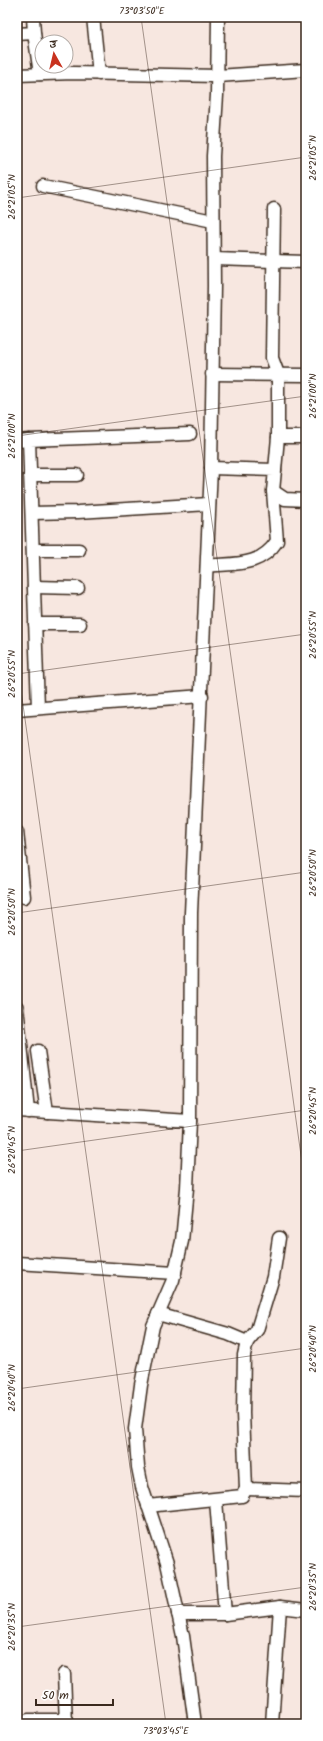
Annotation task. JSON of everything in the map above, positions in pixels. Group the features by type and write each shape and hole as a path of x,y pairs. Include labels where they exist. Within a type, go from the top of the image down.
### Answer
{"street":[{"path":"17,34 34,33 33,17"},
{"path":"93,17 99,74"},
{"path":"195,1724 183,1636 168,1563 148,1506 138,1467 135,1430 141,1385 153,1326 174,1273 182,1241 190,1121 190,941 211,468 214,259 213,156 218,76 218,17"},
{"path":"74,74 218,76 306,70"},
{"path":"17,75 40,74"},
{"path":"44,186 213,221"},
{"path":"207,566 253,562 264,556 278,541 273,490 278,437 278,374 272,358 274,209"},
{"path":"214,259 306,262"},
{"path":"212,374 306,375"},
{"path":"38,708 30,475 23,441 190,434"},
{"path":"278,437 306,437"},
{"path":"211,468 275,470"},
{"path":"30,475 77,475"},
{"path":"273,490 285,499 306,500"},
{"path":"32,513 78,512 209,504"},
{"path":"33,550 79,550"},
{"path":"34,587 78,588"},
{"path":"35,624 80,624"},
{"path":"17,710 202,696"},
{"path":"17,832 24,897"},
{"path":"17,1007 22,1111 190,1121"},
{"path":"38,1051 48,1112"},
{"path":"148,1506 216,1500 242,1496 246,1489 243,1413 244,1355 247,1342 257,1330 273,1277 279,1238"},
{"path":"17,1263 174,1273"},
{"path":"158,1314 228,1334 247,1342"},
{"path":"246,1489 306,1491"},
{"path":"216,1500 225,1614"},
{"path":"178,1614 225,1614 280,1607 306,1610"},
{"path":"272,1724 280,1607"},
{"path":"24,1724 28,1720 67,1722 64,1674"}]}
